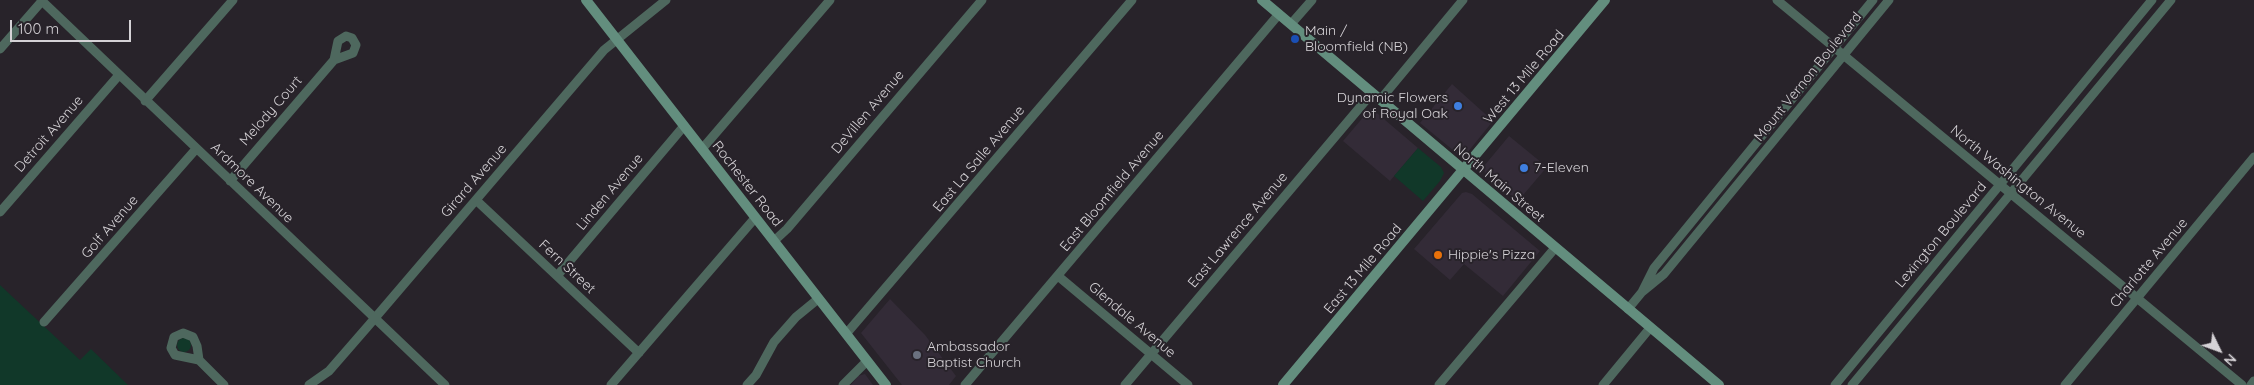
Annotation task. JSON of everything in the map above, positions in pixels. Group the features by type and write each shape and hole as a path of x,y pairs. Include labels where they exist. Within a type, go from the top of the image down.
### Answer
{"main road":[{"name":"Rochester Road","path":"586,0 886,385"},
{"name":"North Main Street","path":"1262,0 1719,385"},
{"name":"West 13 Mile Road","path":"1464,172 1605,0"},
{"name":"East 13 Mile Road","path":"1283,385 1464,172"}],"street":[{"path":"0,49 42,0"},
{"name":"Ardmore Avenue","path":"42,0 145,101 445,385"},
{"path":"145,101 233,0"},
{"name":"Girard Avenue","path":"309,385 329,370 375,319 604,50 666,0"},
{"path":"702,149 830,0"},
{"name":"DeVillen Avenue","path":"774,241 790,225 982,0"},
{"name":"East La Salle Avenue","path":"846,334 1132,0"},
{"path":"1291,24 1312,0"},
{"path":"1380,100 1463,0"},
{"name":"North Washington Avenue","path":"1777,0 2242,385"},
{"name":"Mount Vernon Boulevard","path":"1642,292 1654,268 1873,0"},
{"name":"Mount Vernon Boulevard","path":"1628,309 1642,292 1664,274 1889,0"},
{"name":"Lexington Boulevard","path":"1835,385 2152,0"},
{"name":"Lexington Boulevard","path":"1852,385 2171,0"},
{"name":"East Bloomfield Avenue","path":"965,385 1279,14"},
{"name":"Melody Court","path":"230,181 334,60"},
{"path":"2095,69 2107,79"},
{"name":"Detroit Avenue","path":"0,212 119,75"},
{"name":"East Lawrence Avenue","path":"1125,385 1372,93"},
{"name":"Linden Avenue","path":"556,276 684,126"},
{"name":"Golf Avenue","path":"44,322 196,149"},
{"name":"Charlotte Avenue","path":"2065,385 2254,158"},
{"path":"1738,164 1748,172"},
{"name":"Fern Street","path":"476,200 639,353"},
{"path":"611,385 755,218"},
{"path":"1439,385 1555,248"},
{"name":"Glendale Avenue","path":"1058,276 1188,385"},
{"path":"747,385 756,375 774,342 796,317 818,298"},
{"name":"Lexington Boulevard","path":"1903,303 1913,311"},
{"path":"1602,385 1650,328"},
{"path":"199,360 224,385"},
{"path":"843,385 867,361"},
{"path":"2251,385 2254,381"}],"shaded area":[{"path":"1452,84 1493,121 1467,153 1459,155 1420,123"},
{"path":"1371,108 1418,148 1390,181 1343,141"},
{"path":"1509,136 1547,167 1518,201 1485,174 1484,166"},
{"path":"1462,193 1472,194 1540,251 1503,296 1464,264 1450,280 1414,249"},
{"path":"890,299 925,335 956,376 949,385 902,385 861,333"},
{"path":"865,374 873,385 851,385 858,376"}],"green space":[{"path":"1418,148 1441,167 1444,173 1440,181 1423,201 1394,176"},
{"path":"0,285 80,360 91,349 128,385 0,385"},
{"path":"181,338 187,338 191,345 187,352 181,352 177,348 177,342"}],"place":[{"name":"Main / Bloomfield (NB)","path":"1295,39"},
{"name":"Dynamic Flowers of Royal Oak","path":"1458,106"},
{"name":"7-Eleven","path":"1524,168"},
{"name":"Hippie's Pizza","path":"1438,255"},
{"name":"Ambassador Baptist Church","path":"917,355"}]}
